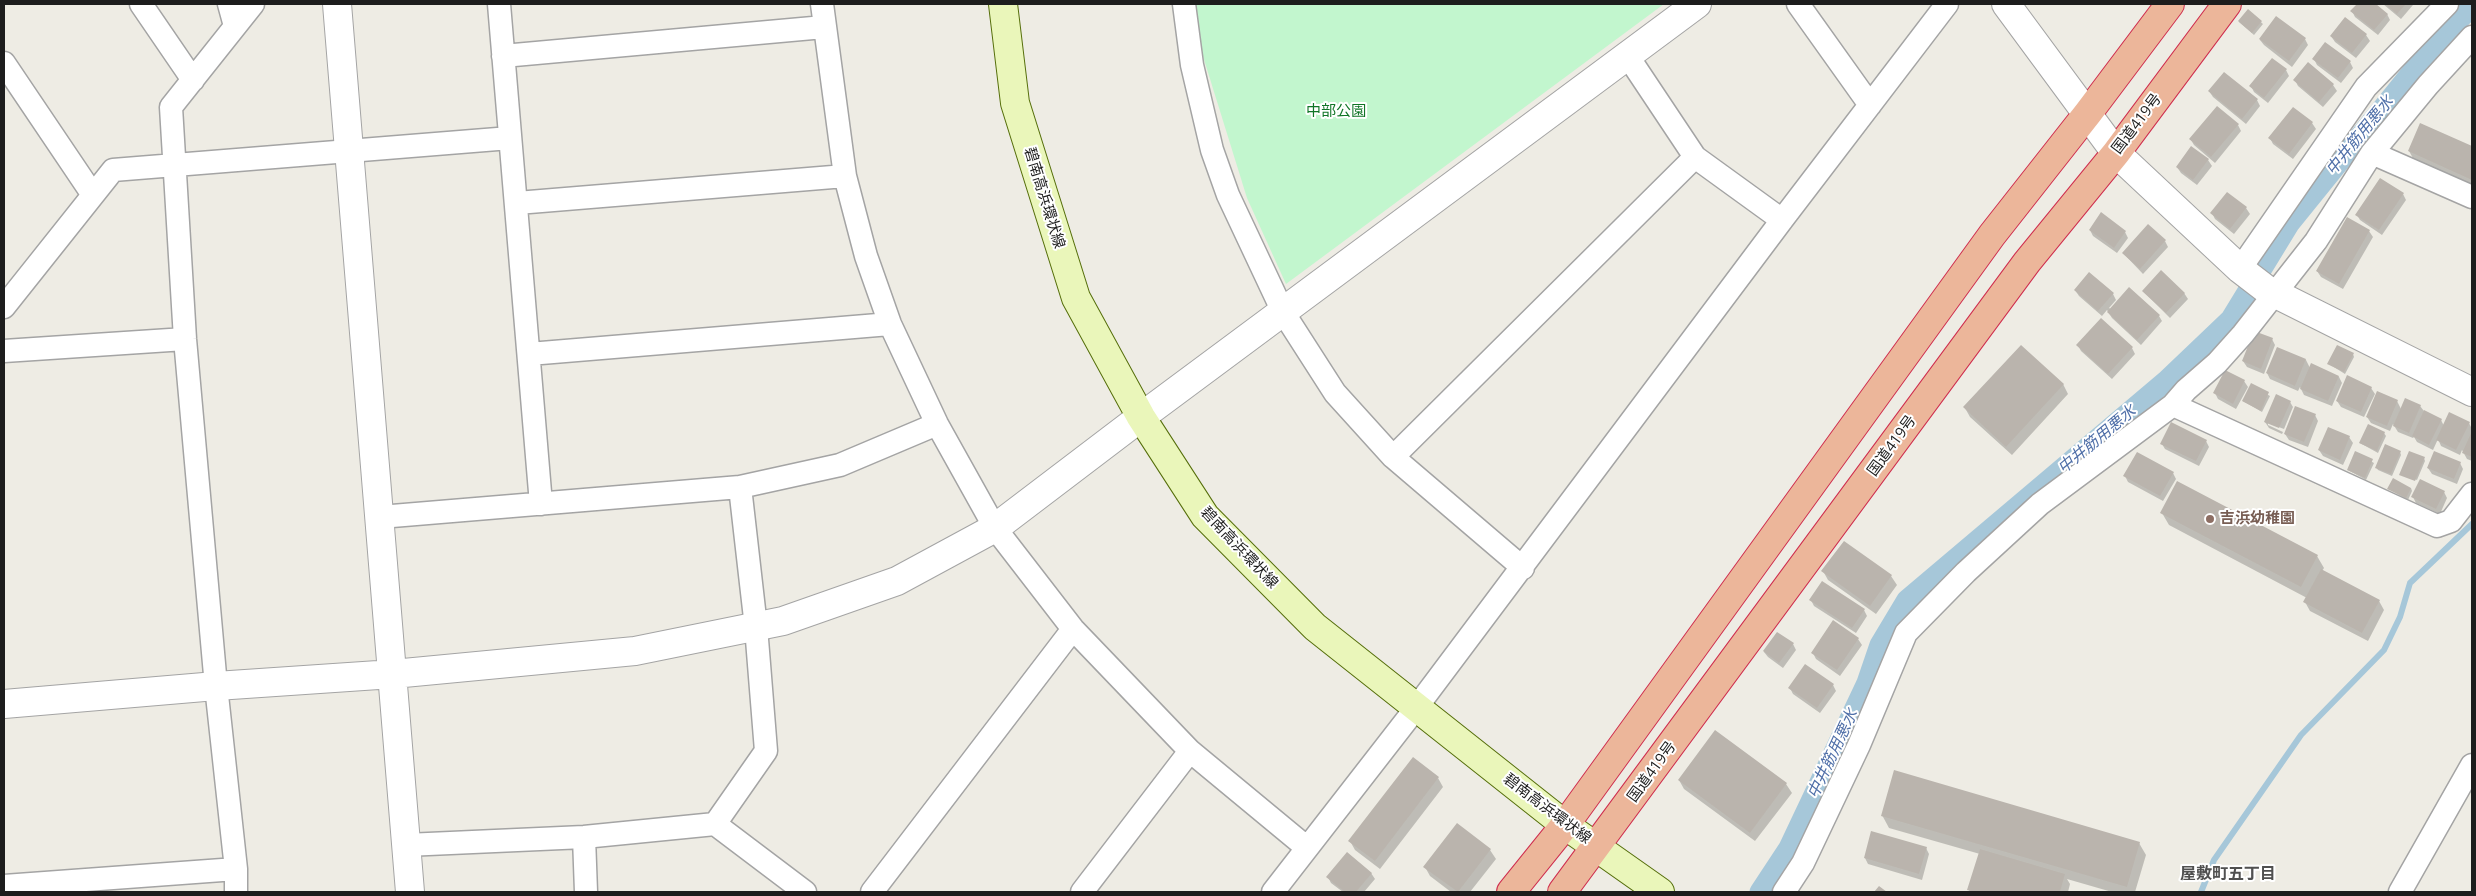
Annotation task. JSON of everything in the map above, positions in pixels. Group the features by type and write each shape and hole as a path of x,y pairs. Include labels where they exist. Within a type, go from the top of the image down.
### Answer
{"highway":[{"path":"1511,892 1565,825 1992,235 2088,113 2170,4"},
{"name":"国道419号","path":"1562,892 1598,847 2022,270 2116,153 2227,4"}],"main road":[{"name":"碧南高浜環状線","path":"1003,4 1015,103 1076,298 1141,417 1205,516 1314,627 1565,825 1660,892"}],"street":[{"path":"141,4 192,80"},
{"path":"229,4 235,26"},
{"path":"236,892 236,869 216,686 185,339 176,163 171,107 253,4"},
{"path":"336,4 410,892"},
{"path":"499,4 510,138 518,204 541,504"},
{"path":"822,4 845,176 866,256 890,324 937,424 994,528 1073,629 1190,751 1306,847"},
{"path":"1184,4 1192,65 1212,150 1228,195 1283,312 1335,394 1393,458 1522,568"},
{"path":"4,704 216,686 393,674 635,651 756,627 818,610 896,581 994,528 1697,4"},
{"path":"1798,4 1870,105"},
{"path":"1273,892 1306,847 1416,708 1782,220 1948,4"},
{"path":"2006,4 2116,153 2257,281 2472,392"},
{"path":"1784,892 1803,863 1859,745 1906,633 1966,572 2040,504 2173,405 2243,334 2257,281 2366,87 2447,4"},
{"path":"503,56 824,27"},
{"path":"2257,281 2316,241 2372,154 2428,85 2472,37"},
{"path":"1627,56 1695,157 1782,220"},
{"path":"4,63 93,195"},
{"path":"7,293 113,170 176,163 510,138"},
{"path":"2372,154 2472,197"},
{"path":"1393,458 1695,157"},
{"path":"518,204 845,176"},
{"path":"529,354 890,324"},
{"path":"4,351 185,339"},
{"path":"2173,405 2437,526 2451,521 2472,494"},
{"path":"380,517 740,487 840,465 937,424"},
{"path":"715,824 766,751 756,627 740,487"},
{"path":"872,892 1073,629"},
{"path":"1082,892 1190,751"},
{"path":"2400,892 2469,778"},
{"path":"406,845 584,837 715,824 805,892"},
{"path":"584,837 586,892"},
{"path":"4,886 236,869"}],"green space":[{"name":"中部公園","path":"1195,4 1664,4 1286,284 1247,198 1197,37"}],"building":[{"path":"2357,4 2376,4 2388,14 2374,30 2350,11"},
{"path":"2385,4 2406,4 2397,14"},
{"path":"2248,9 2262,21 2252,33 2238,21"},
{"path":"2276,16 2306,38 2289,61 2259,39"},
{"path":"2345,17 2367,34 2352,53 2330,36"},
{"path":"2325,42 2351,61 2338,78 2312,59"},
{"path":"2272,58 2287,69 2264,98 2249,86"},
{"path":"2308,62 2334,84 2319,102 2293,80"},
{"path":"2224,72 2258,99 2242,119 2208,91"},
{"path":"2217,106 2239,124 2211,157 2189,139"},
{"path":"2293,107 2313,122 2289,154 2268,138"},
{"path":"2420,123 2472,146 2472,180 2408,151"},
{"path":"2191,146 2209,159 2193,180 2176,167"},
{"path":"2380,178 2404,193 2379,230 2355,215"},
{"path":"2227,192 2247,207 2230,229 2210,213"},
{"path":"2101,212 2126,231 2114,248 2089,230"},
{"path":"2347,217 2370,230 2339,284 2316,271"},
{"path":"2148,224 2166,240 2140,269 2122,253"},
{"path":"2161,270 2185,293 2166,313 2142,291"},
{"path":"2089,272 2114,293 2098,311 2074,290"},
{"path":"2129,287 2160,315 2137,340 2107,312"},
{"path":"2101,318 2133,347 2108,374 2076,345"},
{"path":"2254,331 2273,338 2261,369 2242,361"},
{"path":"2021,345 2064,384 2006,447 1963,407"},
{"path":"2337,345 2354,353 2344,372 2327,364"},
{"path":"2277,347 2306,359 2295,386 2266,373"},
{"path":"2311,363 2339,376 2328,401 2300,389"},
{"path":"2225,370 2245,380 2233,404 2213,393"},
{"path":"2347,375 2372,387 2361,412 2336,401"},
{"path":"2251,383 2269,392 2261,411 2242,401"},
{"path":"2377,391 2398,400 2387,426 2366,417"},
{"path":"2276,394 2291,401 2279,428 2264,422"},
{"path":"2405,398 2421,405 2409,433 2393,426"},
{"path":"2295,406 2316,414 2304,442 2284,434"},
{"path":"2424,410 2442,419 2429,445 2412,436"},
{"path":"2449,412 2470,422 2456,450 2436,440"},
{"path":"2171,422 2207,440 2196,461 2160,444"},
{"path":"2368,424 2385,432 2377,451 2359,443"},
{"path":"2328,427 2350,436 2340,460 2318,450"},
{"path":"2472,431 2472,457 2462,453"},
{"path":"2385,444 2401,451 2391,474 2375,468"},
{"path":"2355,451 2373,459 2365,478 2347,470"},
{"path":"2409,451 2425,457 2415,481 2399,475"},
{"path":"2434,451 2461,462 2454,479 2427,468"},
{"path":"2137,452 2174,472 2160,496 2123,476"},
{"path":"2393,478 2411,488 2406,498 2387,489"},
{"path":"2420,479 2445,491 2436,509 2411,497"},
{"path":"2177,481 2318,555 2301,587 2160,513"},
{"path":"1844,541 1892,575 1870,606 1821,571"},
{"path":"2321,569 2380,600 2362,633 2303,602"},
{"path":"1822,581 1865,609 1852,628 1809,600"},
{"path":"1833,620 1859,638 1837,670 1811,653"},
{"path":"1777,632 1794,643 1779,663 1763,651"},
{"path":"1805,664 1834,684 1817,708 1788,688"},
{"path":"1715,730 1787,783 1750,833 1678,780"},
{"path":"1413,757 1439,777 1375,861 1348,841"},
{"path":"1894,770 2140,842 2127,887 1881,816"},
{"path":"1457,823 1491,849 1458,892 1423,867"},
{"path":"1871,831 1927,847 1919,874 1864,858"},
{"path":"1980,849 2065,874 2060,892 1975,892 1967,890"},
{"path":"1347,852 1372,873 1356,892 1345,892 1326,877"},
{"path":"1879,886 1887,892 1874,892"}],"waterway":[{"name":"中井筋用悪水","path":"1760,892 1789,848 1867,683 1880,645 1907,600 2166,381 2231,319 2289,224 2429,51 2472,6"},
{"path":"2201,892 2214,860 2301,735 2384,650 2400,617 2410,583 2472,524"}],"place":[{"name":"吉浜幼稚園","path":"2210,519"}],"district":[{"name":"屋敷町五丁目","path":"2228,874"}]}
